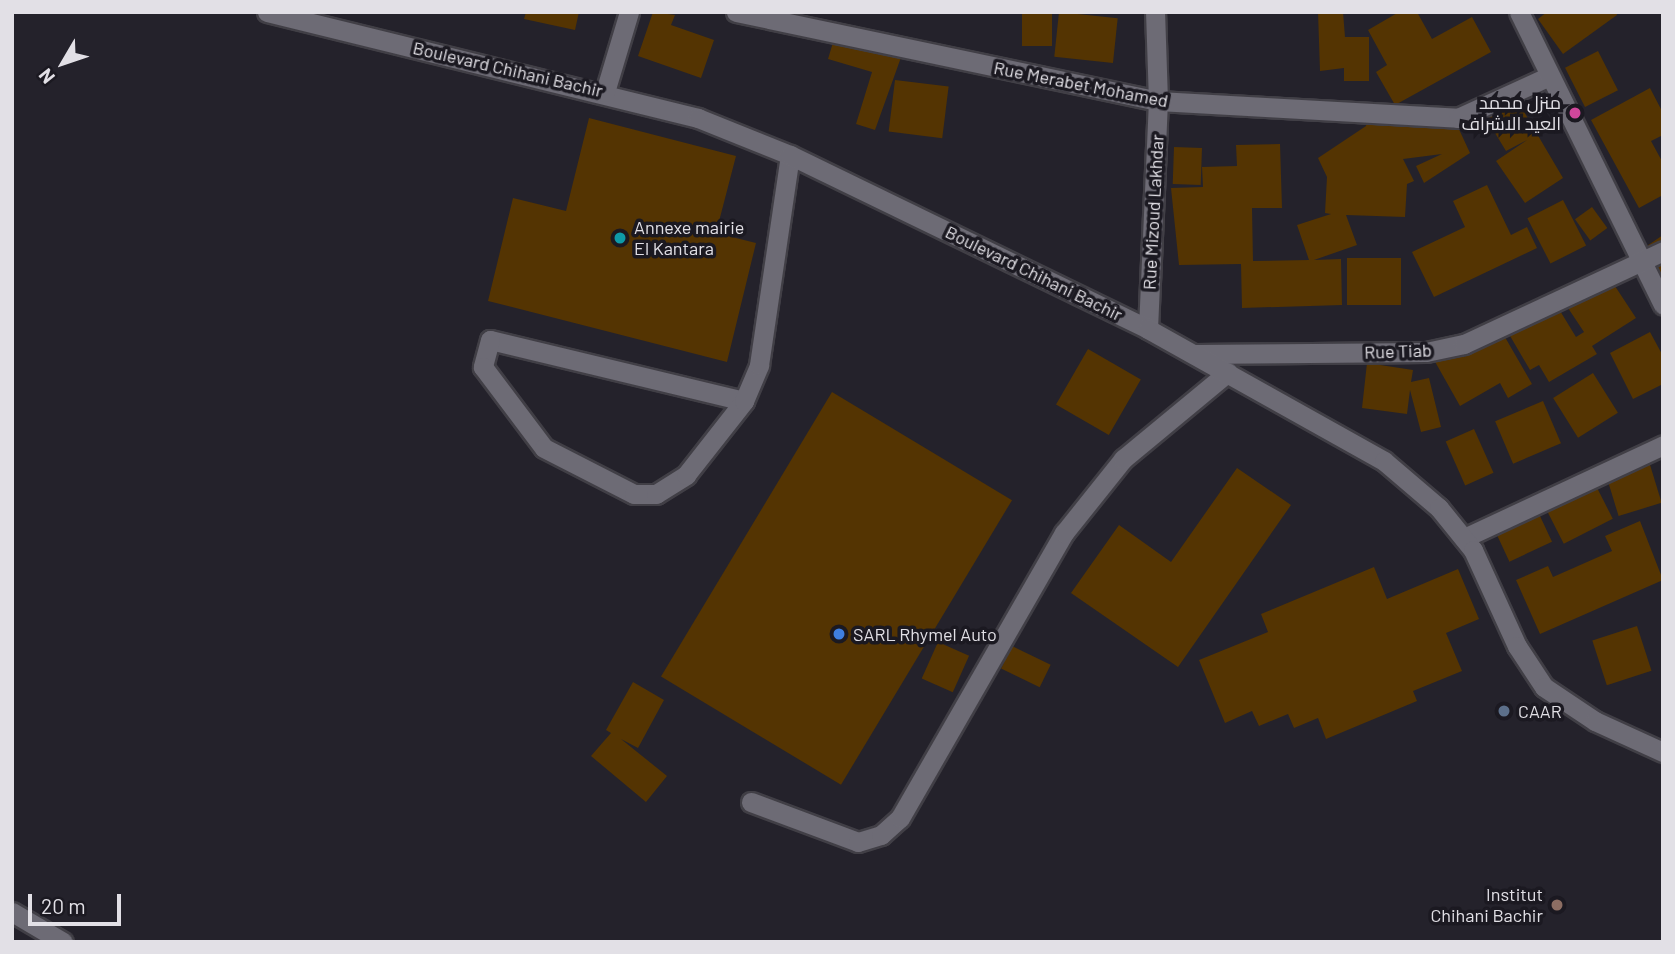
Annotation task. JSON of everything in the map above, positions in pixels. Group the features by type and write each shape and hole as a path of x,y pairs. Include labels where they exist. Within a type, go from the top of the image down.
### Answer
{"street":[{"name":"Boulevard Chihani Bachir","path":"267,12 605,92 698,118 790,155 1195,354 1384,461 1464,538 1544,687 1595,721 1663,752"},
{"path":"605,92 629,12"},
{"name":"Rue Merabet Mohamed","path":"736,12 1158,101 1458,118 1547,77"},
{"name":"Rue Mizoud Lakhdar","path":"1147,329 1158,101 1155,12"},
{"path":"1519,12 1547,77 1663,305"},
{"path":"744,401 490,340 483,367 544,448 634,494 656,494 686,475 744,401 759,365 790,155"},
{"name":"Rue Tiab","path":"1195,354 1438,349 1464,344 1663,251"},
{"path":"751,802 858,842 890,827 1064,533 1123,459 1228,372"},
{"path":"1464,538 1663,445"},
{"path":"12,912 63,942"}],"building":[{"path":"526,12 579,12 575,30 524,19"},
{"path":"653,12 675,15 671,25 714,40 701,78 638,56"},
{"path":"1059,12 1118,18 1113,63 1054,57"},
{"path":"1318,12 1343,12 1345,37 1369,37 1369,81 1344,81 1344,68 1320,71"},
{"path":"1399,12 1417,12 1432,39 1472,17 1491,52 1395,105 1376,72 1387,65 1368,30"},
{"path":"1547,12 1616,12 1617,15 1563,54 1538,19"},
{"path":"1022,13 1052,13 1052,46 1022,46"},
{"path":"837,29 904,49 875,130 856,124 872,72 828,59"},
{"path":"1598,51 1618,90 1585,107 1565,68"},
{"path":"895,80 949,87 942,138 889,132"},
{"path":"1510,88 1563,178 1525,203 1496,161 1527,140 1506,151 1478,105"},
{"path":"1650,88 1663,113 1663,135 1651,141 1663,163 1663,195 1639,208 1591,120"},
{"path":"1451,112 1470,153 1424,183 1416,166 1442,154 1403,159 1414,181 1407,184 1405,217 1346,215 1357,245 1314,260 1341,259 1342,305 1242,308 1241,264 1179,265 1171,188 1203,187 1202,167 1237,166 1236,145 1280,144 1282,208 1252,208 1253,261 1309,260 1297,225 1331,214 1325,213 1327,177 1318,158 1366,126 1367,113"},
{"name":"Annexe mairie El Kantara","path":"589,118 736,156 716,233 756,243 727,362 488,301 513,198 566,211"},
{"path":"1174,147 1202,148 1201,185 1173,184"},
{"path":"1487,185 1511,235 1527,227 1537,248 1434,297 1412,252 1465,227 1453,201"},
{"path":"1563,200 1586,245 1551,264 1527,218"},
{"path":"1592,207 1607,228 1590,240 1575,219"},
{"path":"1663,235 1663,287 1638,252"},
{"path":"1347,258 1401,258 1401,305 1347,305"},
{"path":"1609,277 1636,318 1592,346 1597,354 1549,382 1539,365 1530,370 1506,329 1554,301 1576,337 1584,332 1566,305"},
{"path":"1498,325 1532,384 1508,398 1500,383 1460,406 1429,351 1453,337 1464,357 1487,344"},
{"path":"1650,332 1663,356 1663,384 1633,399 1610,353"},
{"path":"1088,349 1141,379 1109,435 1056,404"},
{"path":"1367,363 1413,370 1411,382 1429,378 1441,427 1421,432 1410,390 1407,414 1362,408"},
{"path":"1593,373 1618,413 1578,438 1553,398"},
{"path":"832,392 1012,500 841,785 661,677"},
{"path":"1543,401 1561,443 1513,464 1495,421"},
{"path":"1474,429 1494,473 1465,485 1446,442"},
{"path":"1647,455 1662,503 1619,516 1604,468"},
{"path":"1237,468 1291,505 1178,667 1071,593 1119,525 1171,562"},
{"path":"1591,476 1613,519 1564,544 1542,501"},
{"path":"1533,501 1552,542 1509,562 1490,521"},
{"path":"1640,521 1663,580 1540,634 1516,580 1548,566 1553,577 1612,551 1605,536"},
{"path":"1374,567 1387,599 1458,569 1479,619 1446,633 1462,671 1413,691 1417,701 1326,739 1318,718 1294,728 1288,714 1259,726 1252,711 1225,723 1199,660 1268,632 1261,614"},
{"path":"1637,626 1652,671 1607,685 1592,641"},
{"path":"938,642 969,656 953,692 922,679"},
{"path":"1012,646 1051,665 1040,687 1001,668"},
{"path":"633,682 664,700 638,748 621,739 667,776 646,802 591,756 611,733 606,730"}],"place":[{"name":"منزل محمد العيد الاشراف","path":"1575,113"},
{"name":"Annexe mairie El Kantara","path":"620,238"},
{"name":"SARL Rhymel Auto","path":"839,634"},
{"name":"CAAR","path":"1504,711"},
{"name":"Institut Chihani Bachir","path":"1557,905"}]}
